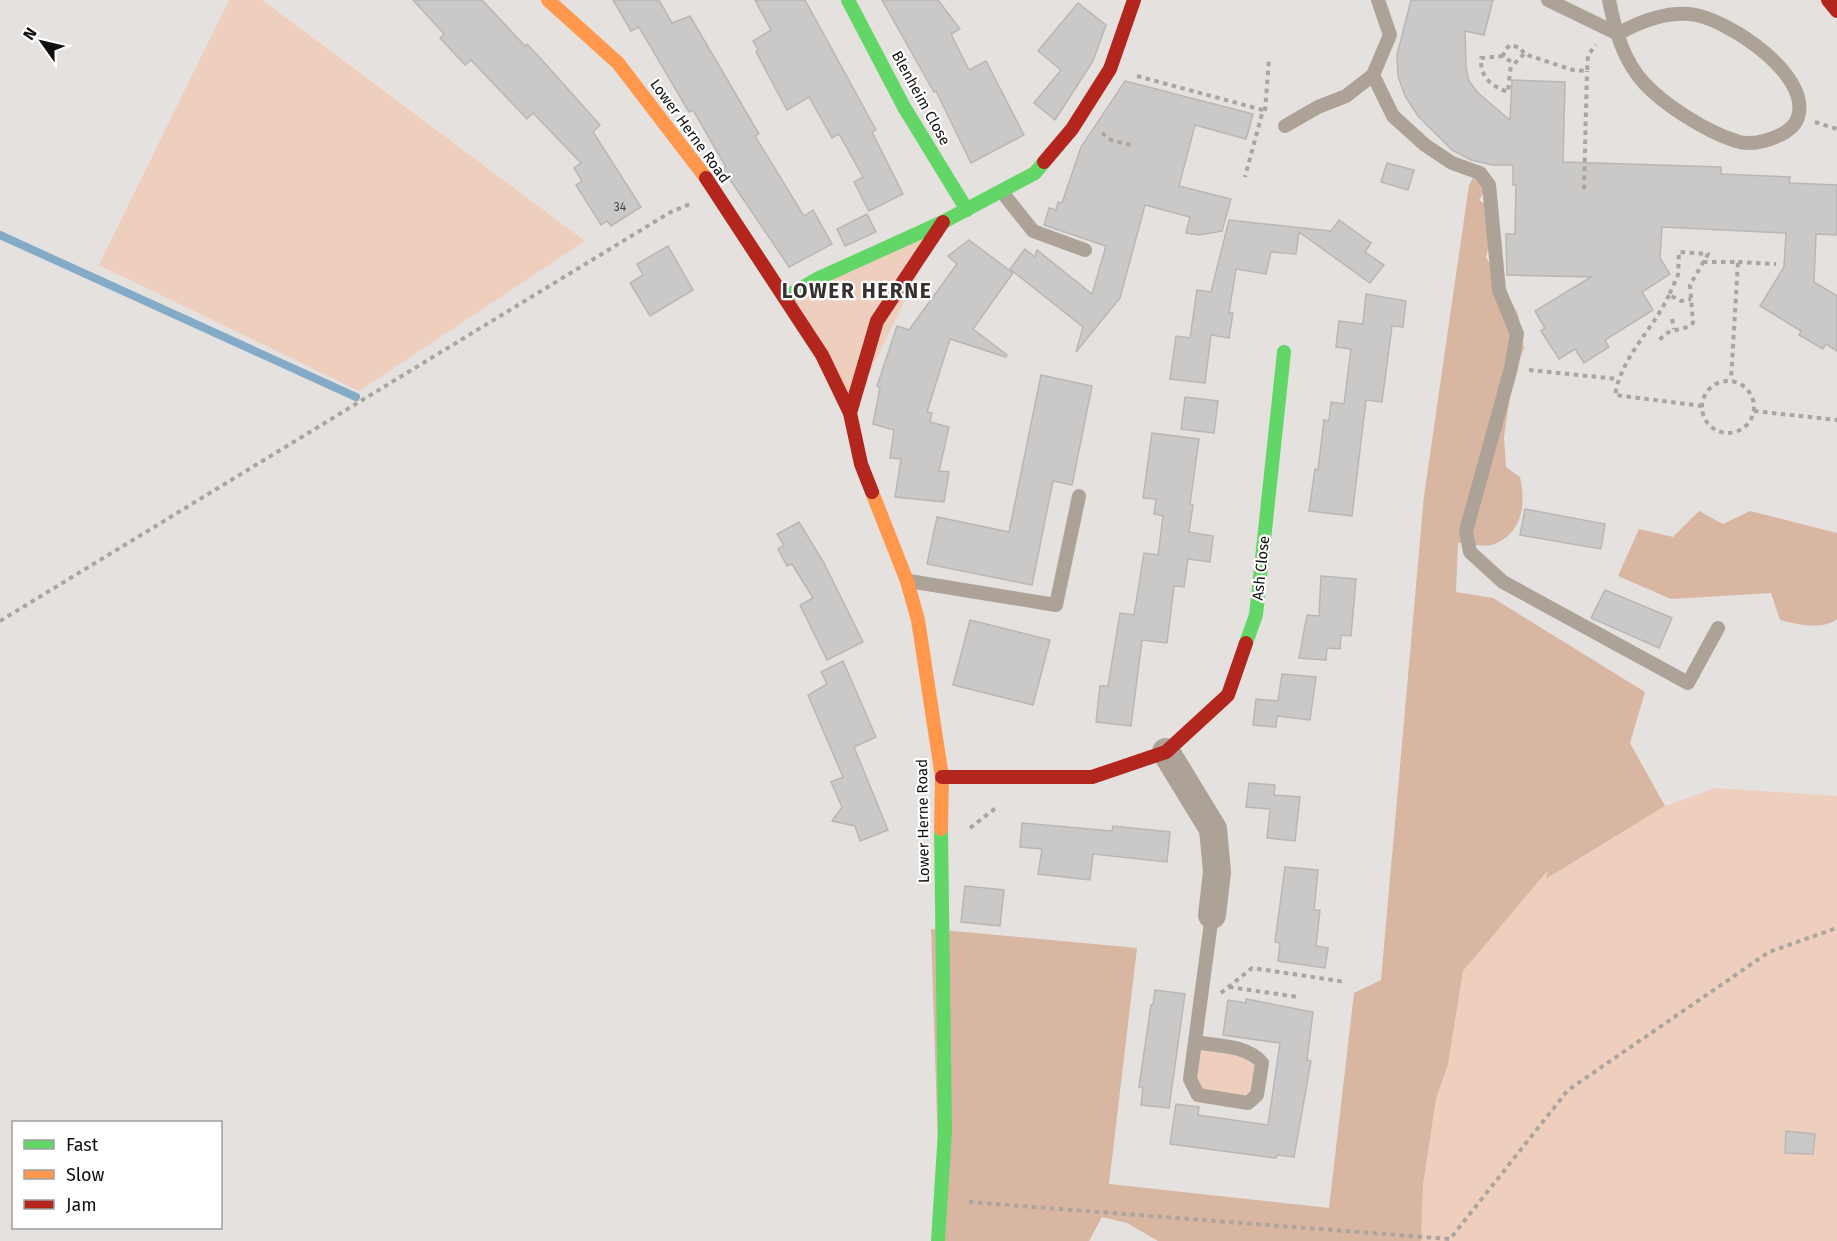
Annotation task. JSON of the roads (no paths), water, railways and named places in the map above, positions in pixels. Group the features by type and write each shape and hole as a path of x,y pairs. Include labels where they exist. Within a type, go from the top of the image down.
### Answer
{"street":[{"name":"Lower Herne Road","path":"548,0 618,63 715,192 822,355 850,412 861,464 907,581 918,620 942,777 940,867 945,1131 938,1241"},
{"name":"Blenheim Close","path":"848,0 904,108 967,210"},
{"name":"Lower Herne Road","path":"786,297 817,279 943,222 1035,173 1072,129 1110,69 1134,0"},
{"path":"1828,0 1837,11"},
{"name":"Lower Herne Road","path":"850,412 877,321 943,222"},
{"name":"Ash Close","path":"942,777 1092,777 1166,752 1228,695 1256,615 1284,352"},
{"path":"1166,752 1213,829 1217,872 1212,915"}],"lane":[{"path":"1285,126 1318,106 1346,96 1372,75 1390,35 1378,0"},
{"path":"1548,0 1618,34"},
{"path":"1609,0 1618,34 1623,52 1644,83 1690,119 1737,142 1766,142 1788,132 1798,117 1798,95 1782,68 1745,37 1696,15 1640,21 1618,34"},
{"path":"1372,75 1393,116 1425,146 1452,163 1480,173 1489,185 1499,290 1517,334 1511,368 1466,531 1470,552 1503,582 1688,683 1718,627"},
{"path":"1002,192 1033,231 1085,250"},
{"path":"907,581 1056,605 1079,496"},
{"path":"1195,1042 1244,1050 1257,1056 1262,1063 1257,1095 1248,1102 1198,1095 1190,1079 1212,915"}],"waterway":[{"path":"0,235 356,397"}],"district":[{"name":"LOWER HERNE","path":"857,291"}]}
